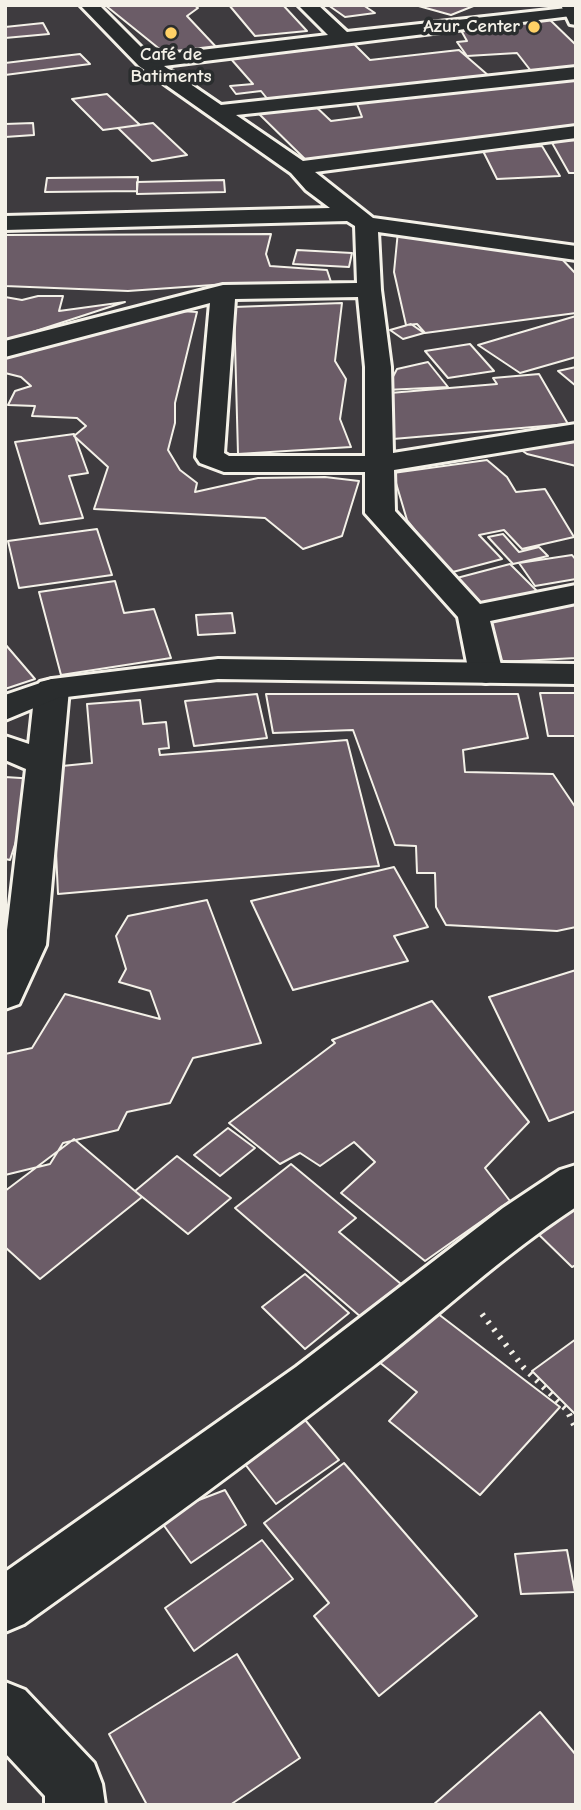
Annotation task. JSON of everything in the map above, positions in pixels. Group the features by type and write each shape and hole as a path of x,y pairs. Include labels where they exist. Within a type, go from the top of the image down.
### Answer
{"street":[{"path":"89,5 146,62 307,177 359,219 378,367 380,513 473,615 486,673"},
{"path":"307,5 342,38"},
{"path":"146,62 342,38 420,22 572,12"},
{"path":"216,111 576,73"},
{"path":"307,177 576,132"},
{"path":"5,223 359,219 576,253"},
{"path":"5,349 223,292 369,290"},
{"path":"223,292 210,457 224,464 379,464 576,432"},
{"path":"473,615 576,594"},
{"path":"5,710 52,689 218,669 576,674"},
{"path":"5,995 26,945 52,689"},
{"path":"5,747 43,763"},
{"path":"5,1605 226,1450 524,1215 576,1183"},
{"path":"5,1710 73,1784 75,1805"}],"path":[{"path":"451,1275 524,1368 567,1410 576,1429"}],"building":[{"name":"Café de Batiments","path":"105,5 194,5 198,8 187,16 218,49 167,55"},
{"path":"229,5 283,5 307,31 255,36"},
{"path":"328,5 363,5 375,13 345,17"},
{"path":"415,5 476,5 451,15"},
{"path":"547,17 576,45 576,68 531,71 517,53 467,56 457,42 467,41 458,25"},
{"path":"43,23 49,34 5,38 5,27"},
{"path":"349,39 370,60 459,50 489,76 269,101 261,91 236,94 230,86 253,84 231,59"},
{"path":"80,54 90,64 5,75 5,63"},
{"path":"576,74 576,126 310,164 256,111 312,103 331,121 362,117 356,101"},
{"path":"107,94 140,125 103,130 72,99"},
{"path":"33,123 34,135 5,137 5,124"},
{"path":"153,123 187,155 152,161 118,128"},
{"path":"576,140 576,173 569,173 551,141"},
{"path":"542,146 560,176 497,179 483,151"},
{"path":"138,177 137,191 45,192 47,178"},
{"path":"224,180 225,192 137,194 137,182"},
{"path":"398,231 560,257 576,274 576,313 425,333 417,324 406,325 394,272"},
{"path":"271,234 266,254 270,266 327,270 333,288 227,284 128,291 5,286 5,235"},
{"path":"297,250 352,253 349,267 293,264"},
{"path":"38,296 63,296 59,311 125,302 5,341 5,297 22,300"},
{"path":"342,303 335,361 346,379 340,419 351,447 238,454 234,307"},
{"path":"181,311 197,312 175,403 175,423 168,450 180,470 197,483 195,492 258,478 325,477 359,481 342,536 303,549 265,518 94,509 108,467 74,436 86,426 77,418 32,416 35,406 8,405 15,391 31,386 21,377 5,373 5,356"},
{"path":"576,316 576,357 520,373 478,345"},
{"path":"411,324 424,333 403,339 390,330"},
{"path":"470,344 494,371 448,378 425,351"},
{"path":"428,362 448,387 386,390 397,369"},
{"path":"576,367 576,386 558,371"},
{"path":"539,374 568,424 393,439 384,420 378,394 497,384 493,378"},
{"path":"576,425 576,466 527,454 517,447"},
{"path":"74,434 88,473 69,476 83,518 40,524 15,442"},
{"path":"487,460 507,477 516,492 545,489 574,537 522,549 504,530 479,535 502,559 449,573 407,520 393,473"},
{"path":"97,529 112,575 19,588 8,541"},
{"path":"503,534 519,552 539,547 548,556 513,564 488,537"},
{"path":"572,555 576,560 576,579 535,586 519,563"},
{"path":"510,564 539,593 482,608 453,579"},
{"path":"115,581 124,613 154,609 171,658 61,675 39,592"},
{"path":"576,603 576,658 502,662 489,622"},
{"path":"232,613 235,633 198,635 196,615"},
{"path":"5,644 35,679 5,689"},
{"path":"540,693 576,693 576,736 548,736"},
{"path":"257,694 267,738 194,746 185,701"},
{"path":"266,694 518,694 528,738 463,750 465,772 553,774 576,808 576,927 557,931 446,925 436,907 435,873 417,873 416,846 395,845 353,730 273,733"},
{"path":"140,700 143,724 166,722 169,748 159,749 160,755 347,740 379,866 58,894 52,767 92,763 87,704"},
{"path":"5,777 36,779 10,860 5,859"},
{"path":"394,867 428,927 394,936 408,961 293,990 251,901"},
{"path":"207,900 261,1043 193,1058 170,1103 127,1112 118,1130 63,1143 50,1164 5,1175 5,1054 32,1048 65,994 160,1019 150,991 119,982 126,969 116,936 128,916"},
{"path":"576,970 576,1111 549,1121 489,997"},
{"path":"432,1001 529,1122 485,1168 510,1201 425,1261 341,1193 375,1162 354,1142 320,1166 300,1153 280,1164 229,1123 335,1043 332,1040"},
{"path":"228,1128 255,1148 220,1176 194,1155"},
{"path":"74,1139 142,1197 40,1279 5,1247 5,1191"},
{"path":"177,1156 231,1198 188,1234 135,1191"},
{"path":"291,1164 356,1218 339,1232 401,1284 362,1318 235,1208"},
{"path":"576,1193 576,1265 572,1267 529,1225"},
{"path":"305,1274 349,1313 305,1349 262,1307"},
{"path":"433,1310 560,1407 480,1495 389,1421 417,1392 379,1362"},
{"path":"576,1339 576,1415 532,1371"},
{"path":"295,1408 339,1460 276,1504 234,1450"},
{"path":"344,1463 477,1616 379,1696 314,1616 329,1603 264,1523"},
{"path":"225,1490 246,1525 191,1563 157,1516"},
{"path":"262,1540 293,1579 194,1651 165,1608"},
{"path":"567,1550 575,1592 521,1594 515,1554"},
{"path":"237,1654 300,1758 230,1805 147,1805 109,1734"},
{"path":"540,1712 576,1755 576,1805 433,1805"}],"place":[{"name":"Azur Center","path":"534,27"},
{"name":"Café de Batiments","path":"171,33"}]}
